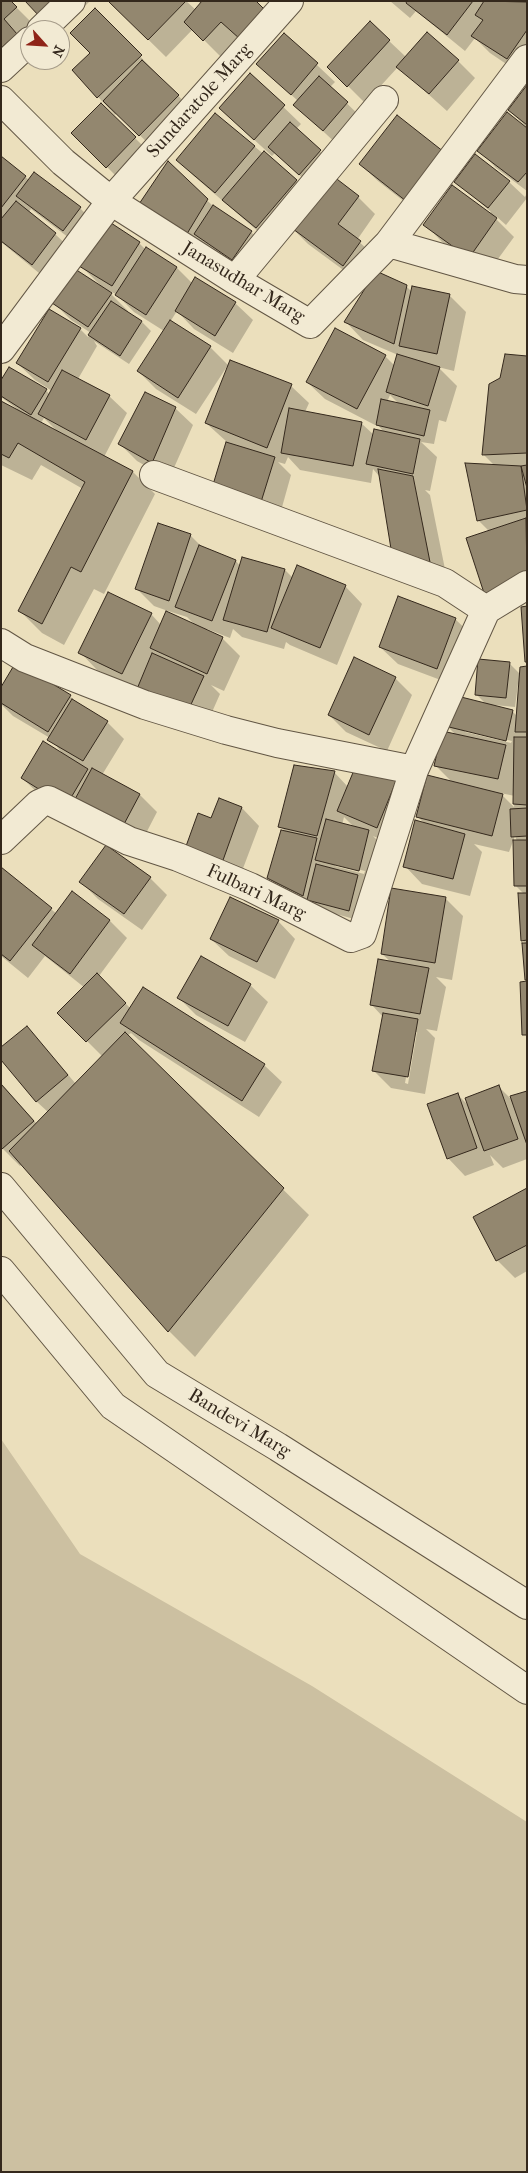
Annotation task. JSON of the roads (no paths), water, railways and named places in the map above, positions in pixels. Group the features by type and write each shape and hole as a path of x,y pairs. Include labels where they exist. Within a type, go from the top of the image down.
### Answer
{"street":[{"path":"51,20 71,1"},
{"name":"Sundaratole Marg","path":"1,349 111,201 289,1"},
{"path":"1,68 20,50"},
{"path":"527,59 390,243 527,280"},
{"name":"Janasudhar Marg","path":"1,100 63,162 111,201 235,280 310,324 390,243"},
{"path":"235,280 384,100"},
{"path":"154,475 445,583 486,610 527,585"},
{"name":"Fulbari Marg","path":"1,840 39,804 48,800 129,841 178,857 250,887 351,938 362,934 414,770 486,610"},
{"path":"1,643 25,658 100,689 190,719 277,743 414,770"},
{"name":"Bandevi Marg","path":"1,1187 157,1374 278,1447 527,1605"},
{"path":"1,1271 113,1406 527,1690"}]}
